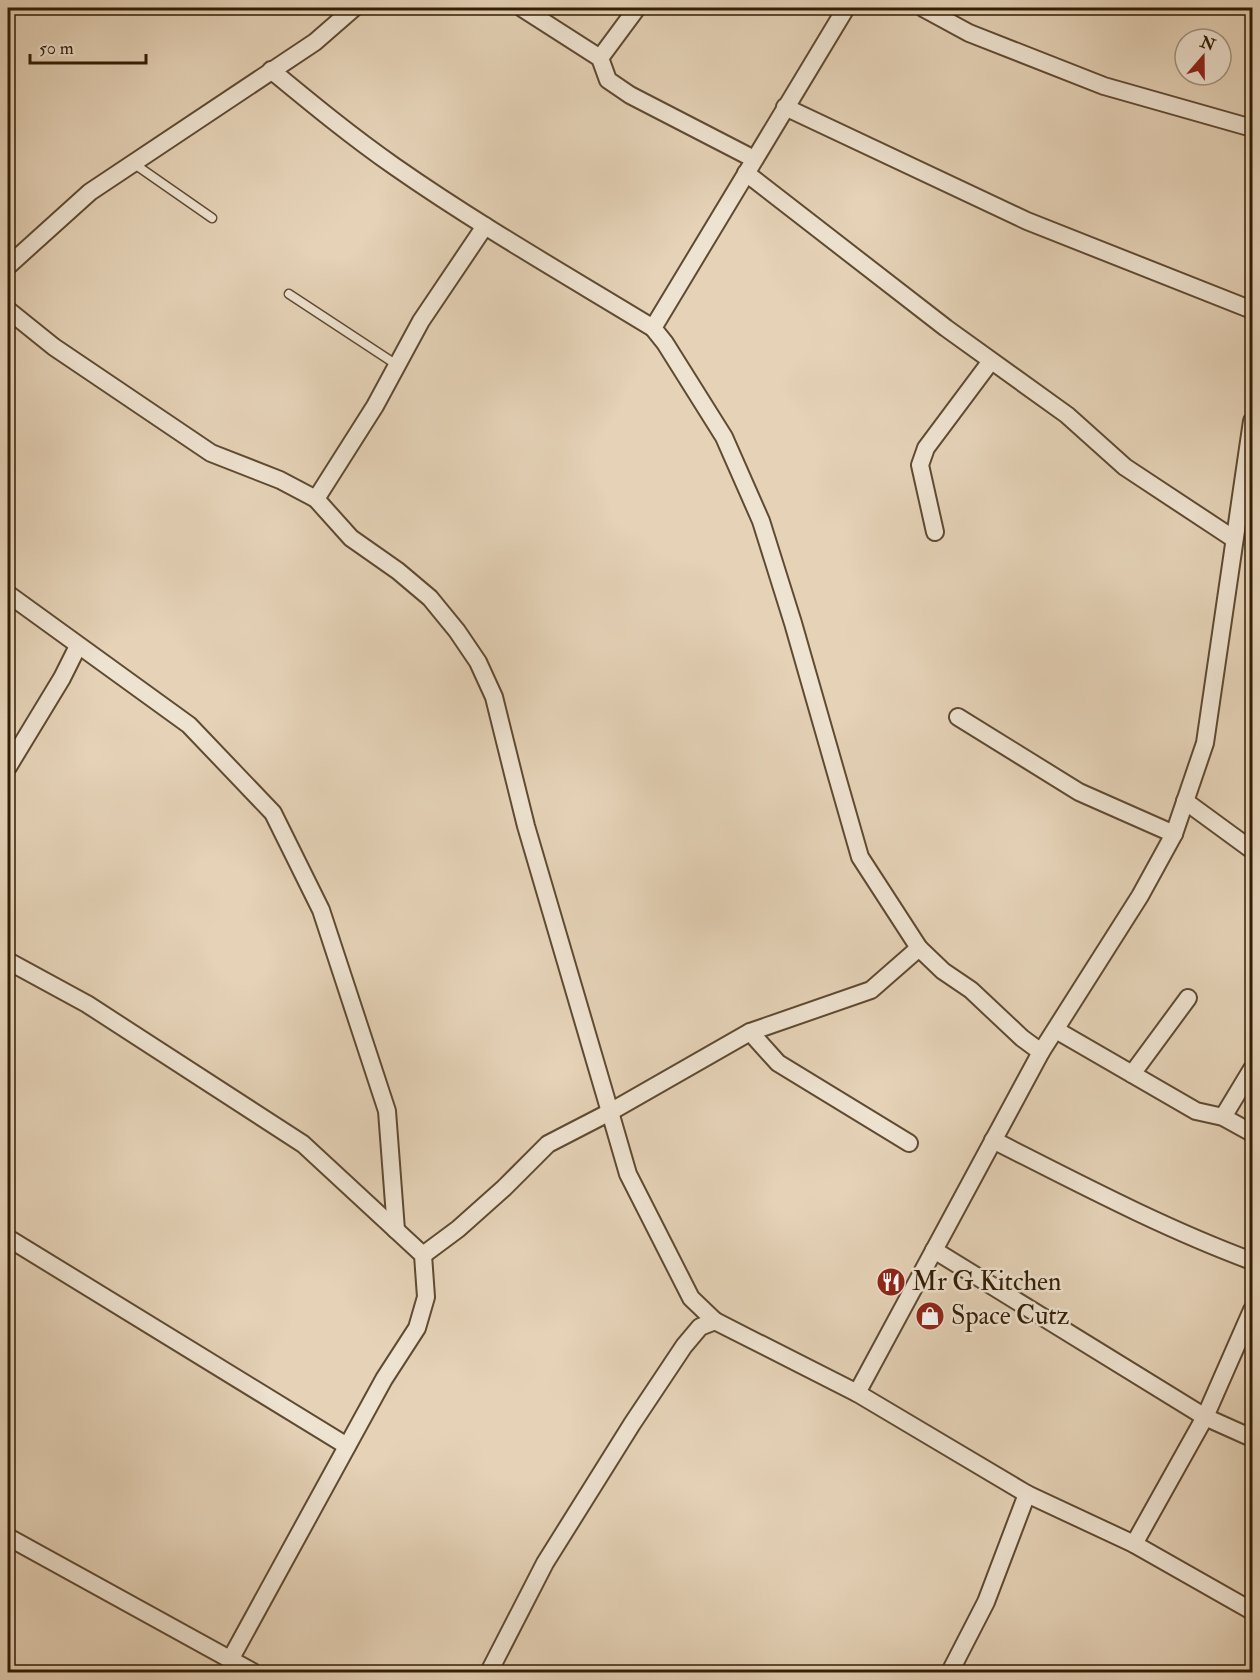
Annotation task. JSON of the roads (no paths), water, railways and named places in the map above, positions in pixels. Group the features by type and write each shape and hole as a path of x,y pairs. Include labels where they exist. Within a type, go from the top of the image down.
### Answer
{"street":[{"path":"8,266 90,192 315,42 354,8"},
{"path":"522,8 600,58 608,80 750,166 946,328 1066,415 1125,467 1234,539"},
{"path":"600,58 637,8"},
{"path":"653,328 846,8"},
{"path":"923,8 969,33 1104,86 1252,128"},
{"path":"271,70 394,166 485,226 653,328 665,343 724,437 761,521 793,623 860,857 918,948 943,971 971,990 1022,1038 1041,1052"},
{"path":"785,107 1027,221 1252,310"},
{"path":"315,499 375,406 421,321 485,226"},
{"path":"8,310 54,347 211,453 280,480 315,499 351,538 398,571 430,598 457,631 478,662 494,697 526,826 628,1174 692,1298 716,1321 857,1393 1027,1494 1134,1544 1252,1611"},
{"path":"935,532 920,465 926,448 992,361"},
{"path":"857,1393 1041,1052 1140,896 1174,834 1205,743 1252,421"},
{"path":"8,594 189,725 273,813 321,910 387,1111 396,1230"},
{"path":"8,767 62,678 78,646"},
{"path":"958,717 1079,792 1174,834"},
{"path":"1185,801 1252,850"},
{"path":"423,1256 458,1229 504,1188 548,1144 610,1112 750,1032 871,990 918,948"},
{"path":"10,968 87,1004 303,1144 423,1256 426,1297 417,1328 384,1379 230,1660"},
{"path":"1132,1074 1188,998"},
{"path":"1056,1030 1196,1111 1223,1117 1252,1133"},
{"path":"750,1032 778,1063 909,1143"},
{"path":"1223,1117 1252,1069"},
{"path":"993,1140 1085,1187 1208,1244 1252,1261"},
{"path":"8,1238 347,1446"},
{"path":"934,1250 1205,1417 1252,1438"},
{"path":"1134,1544 1205,1417 1252,1310"},
{"path":"489,1672 545,1563 632,1424 684,1346 700,1327 716,1321"},
{"path":"950,1672 986,1602 1027,1494"},
{"path":"8,1537 253,1672"}],"lane":[{"path":"133,163 212,218"},
{"path":"289,294 396,366"}],"place":[{"name":"Mr G Kitchen","path":"891,1282"},
{"name":"Space Cutz","path":"930,1316"}]}
